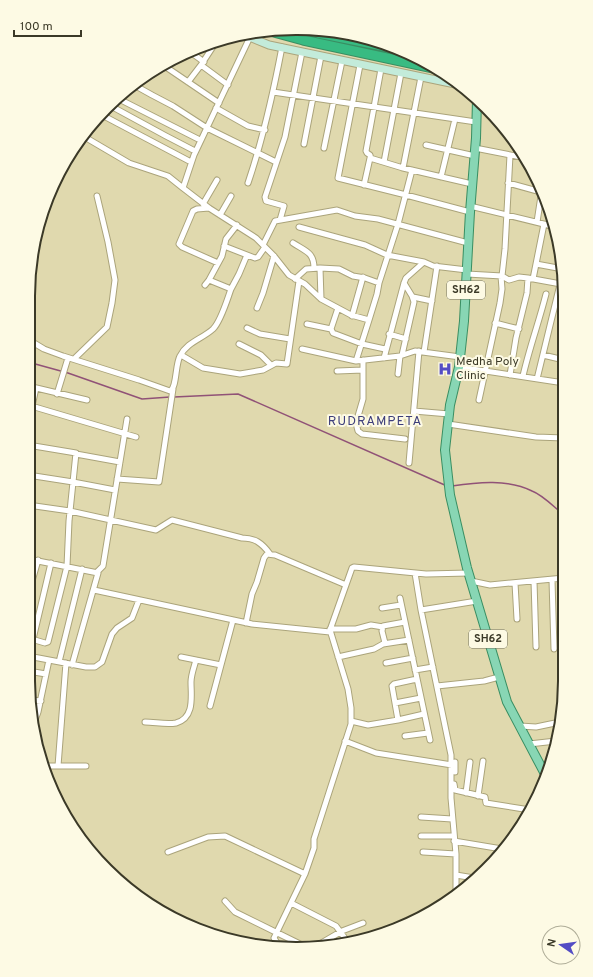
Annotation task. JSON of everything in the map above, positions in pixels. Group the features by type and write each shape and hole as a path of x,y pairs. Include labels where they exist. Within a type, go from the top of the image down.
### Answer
{"highway":[{"path":"287,36 416,64"}],"main road":[{"name":"SH62","path":"477,108 464,321 459,367 450,405 445,450 450,495 470,577 499,677 507,702 542,769"}],"street":[{"path":"254,38 269,44 302,52 447,82"},
{"path":"183,188 200,140 249,39"},
{"path":"248,183 265,130 282,47"},
{"path":"188,82 211,49"},
{"path":"280,220 284,206 266,201 265,198 284,137 302,52"},
{"path":"194,56 228,85"},
{"path":"304,144 322,56"},
{"path":"324,148 342,61"},
{"path":"360,65 338,178 406,195 470,209 506,214 548,225"},
{"path":"168,69 188,82 217,106 248,126 265,130"},
{"path":"381,69 366,153 372,158 403,168 472,184"},
{"path":"384,162 401,73"},
{"path":"403,168 421,77"},
{"path":"139,88 173,106 207,128 276,162"},
{"path":"273,92 476,122"},
{"path":"123,101 200,140"},
{"path":"115,109 196,151"},
{"path":"107,117 191,162"},
{"path":"441,177 455,119"},
{"path":"88,139 129,163 168,176 203,204 256,238 274,256 289,275 304,284 321,299 352,316 369,320"},
{"path":"426,145 448,151 517,156"},
{"path":"480,400 502,292 510,155"},
{"path":"364,185 370,158 372,158"},
{"path":"356,361 398,224 412,170"},
{"path":"203,204 217,180"},
{"path":"508,183 536,192"},
{"path":"76,358 107,327 115,280 97,196"},
{"path":"220,215 231,196"},
{"path":"537,222 540,201"},
{"path":"209,208 197,209 193,211 179,244 182,247 218,263"},
{"path":"224,246 256,258 264,246 275,221 337,210 355,216 398,224 468,242"},
{"path":"510,374 518,329 536,264 544,224"},
{"path":"205,285 222,256 226,239 237,225"},
{"path":"299,227 365,245 388,255 437,266 467,272 502,276 509,280 519,277 557,283"},
{"path":"293,243 312,255 317,268 321,299"},
{"path":"117,479 159,482 173,388 177,366 181,355 187,347 215,327 247,255"},
{"path":"257,308 263,294 274,256"},
{"path":"384,358 389,334 406,278 424,262"},
{"path":"536,264 556,268"},
{"path":"409,463 422,352 437,266"},
{"path":"181,355 203,368 240,374 263,370 276,363 287,364 297,280 306,269 317,268 339,270 353,276 363,277 379,283"},
{"path":"352,316 363,277"},
{"path":"209,280 231,289"},
{"path":"398,374 413,304 413,297 404,283"},
{"path":"523,376 546,294"},
{"path":"537,379 558,296"},
{"path":"413,297 432,301"},
{"path":"331,329 338,308"},
{"path":"496,323 518,329"},
{"path":"307,324 331,329 333,333 385,350"},
{"path":"247,328 260,334 290,339"},
{"path":"389,334 406,339"},
{"path":"35,344 68,358 139,380 168,391 172,390 173,388"},
{"path":"239,344 261,355 271,365"},
{"path":"302,349 356,361 401,356 413,351 460,357"},
{"path":"543,355 558,359"},
{"path":"57,394 68,358"},
{"path":"363,360 363,399 356,423 358,431 362,434 405,439"},
{"path":"459,367 558,382"},
{"path":"338,371 363,370"},
{"path":"35,391 36,388 87,400"},
{"path":"35,407 136,437"},
{"path":"414,411 449,414"},
{"path":"72,665 94,590 98,574 97,572 103,566 128,419"},
{"path":"448,424 536,437 558,438"},
{"path":"35,446 74,452 76,454 120,462"},
{"path":"35,640 45,643 48,640 67,566 70,511 76,454"},
{"path":"35,476 115,490"},
{"path":"35,506 70,511 156,530 172,520 242,538 251,538 263,544 270,554 346,585"},
{"path":"246,623 249,602 257,582 262,562 265,556 270,554"},
{"path":"35,560 97,572"},
{"path":"35,570 38,560"},
{"path":"35,620 51,563"},
{"path":"275,941 274,939 276,933 305,874 314,848 314,838 346,741 351,721 351,708 348,692 330,631 353,567 470,577 490,585 558,579"},
{"path":"59,662 82,569"},
{"path":"415,573 421,610 453,764 454,790 485,797 486,804 524,809"},
{"path":"552,580 554,649"},
{"path":"534,581 536,647"},
{"path":"515,583 517,619"},
{"path":"94,590 246,623 330,631 371,626 383,627 405,622"},
{"path":"400,598 430,740"},
{"path":"35,657 92,668 101,663 112,634 132,618 139,600"},
{"path":"421,610 477,601"},
{"path":"382,608 402,605"},
{"path":"210,706 233,620"},
{"path":"383,627 382,631 385,643"},
{"path":"338,657 376,648 385,643 409,640"},
{"path":"181,657 220,665"},
{"path":"386,663 413,658"},
{"path":"37,714 49,660"},
{"path":"145,722 176,723 186,716 192,702 191,681 196,660"},
{"path":"58,766 66,663"},
{"path":"415,670 433,667"},
{"path":"35,673 46,674"},
{"path":"437,686 484,681 499,677"},
{"path":"398,720 392,685 417,679"},
{"path":"395,704 421,698"},
{"path":"36,701 41,701"},
{"path":"351,721 366,725 424,714"},
{"path":"520,726 536,727 555,723"},
{"path":"405,736 428,733"},
{"path":"346,741 376,754 453,764"},
{"path":"529,744 551,742"},
{"path":"478,796 483,761"},
{"path":"466,793 470,762"},
{"path":"453,764 452,819 456,854 456,888"},
{"path":"49,766 86,766"},
{"path":"421,817 452,819"},
{"path":"168,852 208,837 225,836 305,874"},
{"path":"421,836 454,838 497,848"},
{"path":"423,852 456,854"},
{"path":"456,875 469,877"},
{"path":"225,901 235,912 295,942"},
{"path":"291,903 334,925 344,938"},
{"path":"327,940 340,932 363,924"}],"waterway":[{"path":"35,364 68,373 142,399 170,397"},
{"path":"174,397 238,394 447,486"},
{"path":"452,486 493,482 523,487 536,493 558,510"}],"place":[{"name":"Medha Poly Clinic","path":"445,369"}],"district":[{"name":"RUDRAMPETA","path":"375,422"}]}
